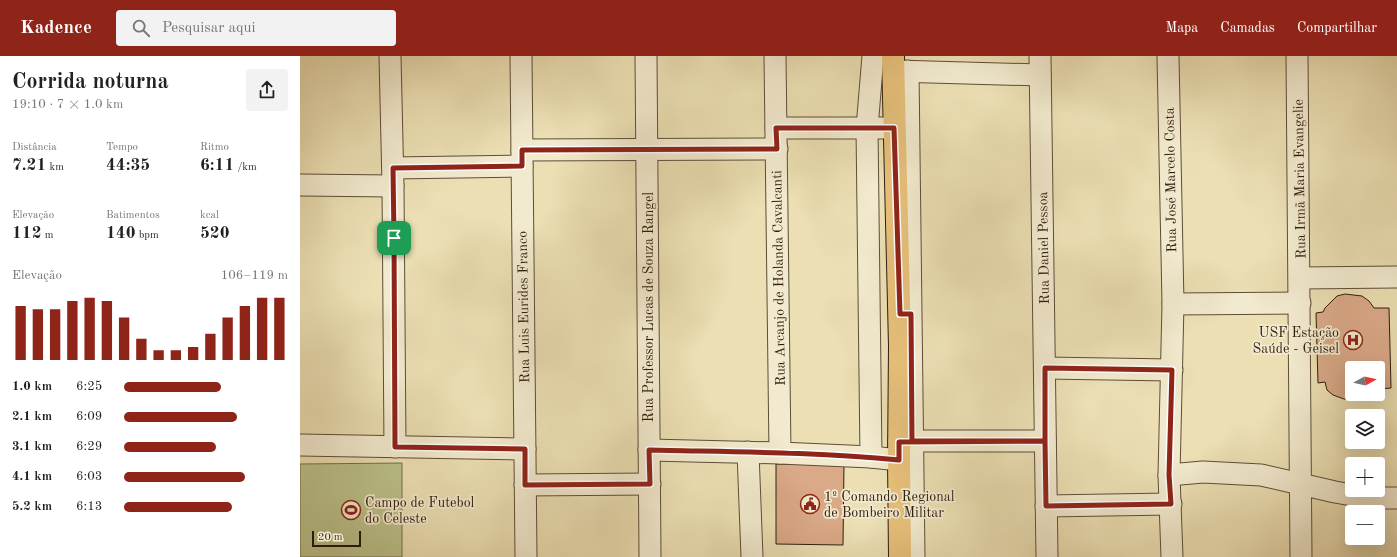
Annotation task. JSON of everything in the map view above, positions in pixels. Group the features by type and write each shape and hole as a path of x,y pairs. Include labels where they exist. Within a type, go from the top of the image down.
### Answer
{"main road":[{"path":"898,66 894,128 897,204 906,314 900,346 903,448 900,557"}],"street":[{"path":"390,56 393,177 395,447"},
{"name":"Rua Luis Eurides Franco","path":"520,56 526,557"},
{"name":"Rua Professor Lucas de Souza Rangel","path":"646,56 650,557"},
{"name":"Rua Arcanjo de Holanda Cavalcanti","path":"775,56 780,453"},
{"path":"871,458 867,128 873,56"},
{"name":"Rua José Marcelo Costa","path":"1168,56 1173,304 1169,475 1172,557"},
{"name":"Rua Irmã Maria Evangelie","path":"1297,56 1300,278 1301,557"},
{"path":"914,557 903,448 906,314 898,66 1040,66"},
{"name":"Rua Daniel Pessoa","path":"1040,66 1047,557"},
{"path":"776,128 894,128"},
{"path":"300,185 393,177 522,158 647,149 777,149"},
{"path":"868,204 897,204"},
{"path":"1300,278 1397,277"},
{"path":"1173,304 1300,303"},
{"path":"870,341 900,346"},
{"path":"1045,368 1172,370"},
{"path":"649,450 780,453 871,458 903,448 1045,441"},
{"path":"300,445 525,449"},
{"path":"748,452 752,557"},
{"path":"1169,475 1203,472 1261,475 1301,485 1369,498 1397,498"},
{"path":"525,485 650,484"},
{"path":"1046,506 1171,504"}],"green space":[{"name":"Campo de Futebol do Celeste","path":"402,463 402,557 300,557 300,464"}],"building":[{"name":"USF Estação Saúde - Geisel","path":"1345,294 1362,296 1369,301 1374,308 1389,308 1391,388 1385,388 1385,361 1345,361 1345,399 1333,395 1327,390 1325,382 1318,383 1316,313 1323,312 1337,296"},
{"name":"1º Comando Regional de Bombeiro Militar","path":"776,464 844,464 843,545 776,544"}],"place":[{"name":"USF Estação Saúde - Geisel","path":"1353,340"},
{"name":"1º Comando Regional de Bombeiro Militar","path":"810,504"},
{"name":"Campo de Futebol do Celeste","path":"351,510"}],"route":[{"path":"394,238 393,168 522,166 522,150 777,149 776,128 894,128 900,314 911,314 912,441 1045,441 1045,368 1172,370 1169,475 1171,504 1046,506 1045,441 899,442 899,460 780,453 649,450 650,484 525,485 525,449 395,447 394,238"}]}
